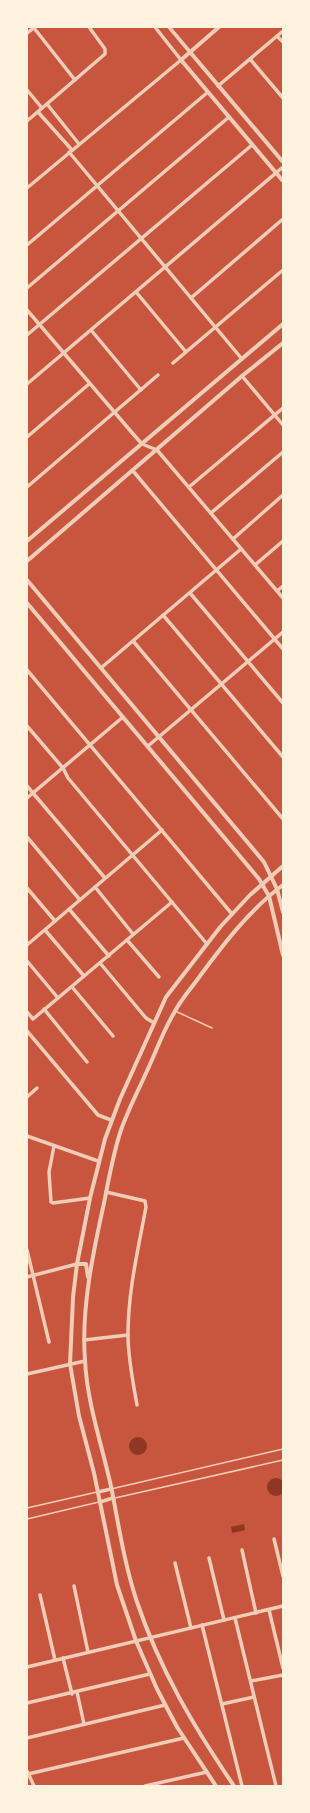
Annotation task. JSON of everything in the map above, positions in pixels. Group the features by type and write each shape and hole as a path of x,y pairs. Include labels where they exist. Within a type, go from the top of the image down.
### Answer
{"street":[{"path":"27,33 34,27 75,80"},
{"path":"27,121 105,54 105,49 89,27"},
{"path":"155,27 283,181"},
{"path":"169,27 283,162"},
{"path":"27,188 220,27"},
{"path":"218,86 283,31"},
{"path":"277,36 283,42"},
{"path":"250,59 283,98"},
{"path":"27,90 42,108"},
{"path":"27,245 208,92"},
{"path":"47,104 79,144"},
{"path":"38,112 97,186 242,359"},
{"path":"27,288 229,117"},
{"path":"27,335 252,145"},
{"path":"27,384 283,167"},
{"path":"191,298 283,219"},
{"path":"173,363 283,270"},
{"path":"136,292 186,352"},
{"path":"27,310 114,414 142,444 158,450 283,598"},
{"path":"27,541 283,324"},
{"path":"91,330 141,390"},
{"path":"27,561 158,450 242,376 283,343"},
{"path":"27,487 158,375"},
{"path":"242,376 283,425"},
{"path":"27,437 89,384"},
{"path":"189,487 283,408"},
{"path":"211,513 283,452"},
{"path":"133,471 283,649"},
{"path":"233,539 283,495"},
{"path":"255,565 283,541"},
{"path":"101,668 241,549"},
{"path":"27,580 264,862 277,889 283,912"},
{"path":"277,591 283,586"},
{"path":"190,593 283,703"},
{"path":"27,603 263,884 269,896 283,955"},
{"path":"163,616 283,756"},
{"path":"148,746 283,632"},
{"path":"134,641 283,819"},
{"path":"27,670 232,914"},
{"path":"27,798 123,717"},
{"path":"27,726 63,768 65,774 207,944"},
{"path":"27,786 105,878"},
{"path":"28,942 45,930 162,830"},
{"path":"27,838 80,900"},
{"path":"216,1786 184,1738 165,1705 136,1641 117,1585 98,1492 79,1416 70,1364 73,1298 77,1264 98,1161 111,1120 166,997 232,914 283,866"},
{"path":"234,1786 198,1733 176,1694 150,1638 136,1600 126,1564 91,1400 84,1361 84,1340 89,1281 110,1171 122,1129 175,1011 218,952 269,896 283,885"},
{"path":"95,887 133,934"},
{"path":"27,888 55,921"},
{"path":"27,1012 33,1019 172,902"},
{"path":"69,909 109,956"},
{"path":"45,930 84,976"},
{"path":"127,940 159,977"},
{"path":"27,961 58,998"},
{"path":"100,963 146,1018 154,1023"},
{"path":"72,986 113,1036"},
{"path":"44,1009 87,1062"},
{"path":"27,1031 98,1115 111,1120"},
{"path":"27,1097 37,1088"},
{"path":"27,1136 98,1161"},
{"path":"54,1146 49,1172 51,1202 54,1204 90,1198"},
{"path":"106,1192 145,1201 146,1208 130,1289 128,1335 137,1405"},
{"path":"27,1250 49,1342"},
{"path":"27,1277 77,1264 86,1264 89,1281"},
{"path":"84,1340 128,1335"},
{"path":"27,1374 84,1361"},
{"path":"98,1492 111,1489"},
{"path":"100,1502 113,1498"},
{"path":"274,1539 283,1576"},
{"path":"242,1550 256,1613"},
{"path":"209,1558 224,1620"},
{"path":"175,1563 190,1628"},
{"path":"74,1586 88,1652"},
{"path":"40,1595 55,1660"},
{"path":"27,1667 283,1606"},
{"path":"269,1610 283,1668"},
{"path":"235,1618 276,1786"},
{"path":"202,1625 242,1786"},
{"path":"63,1658 72,1694"},
{"path":"27,1704 150,1674"},
{"path":"251,1681 283,1675"},
{"path":"77,1692 84,1724"},
{"path":"222,1704 254,1697"},
{"path":"27,1738 165,1705"},
{"path":"34,1786 28,1773 184,1738"},
{"path":"145,1786 207,1772"}],"lane":[{"path":"175,1011 212,1028"},
{"path":"111,1489 283,1449"},
{"path":"113,1498 283,1460"},
{"path":"27,1508 98,1492"},
{"path":"27,1519 100,1502"}],"shaded area":[{"path":"138,1437 142,1438 146,1442 146,1450 142,1454 138,1455 134,1454 130,1450 129,1446 130,1442 134,1438"},
{"path":"276,1478 282,1481 285,1487 282,1493 276,1496 270,1493 267,1487 270,1481"},
{"path":"244,1524 245,1530 232,1533 231,1527"}]}
